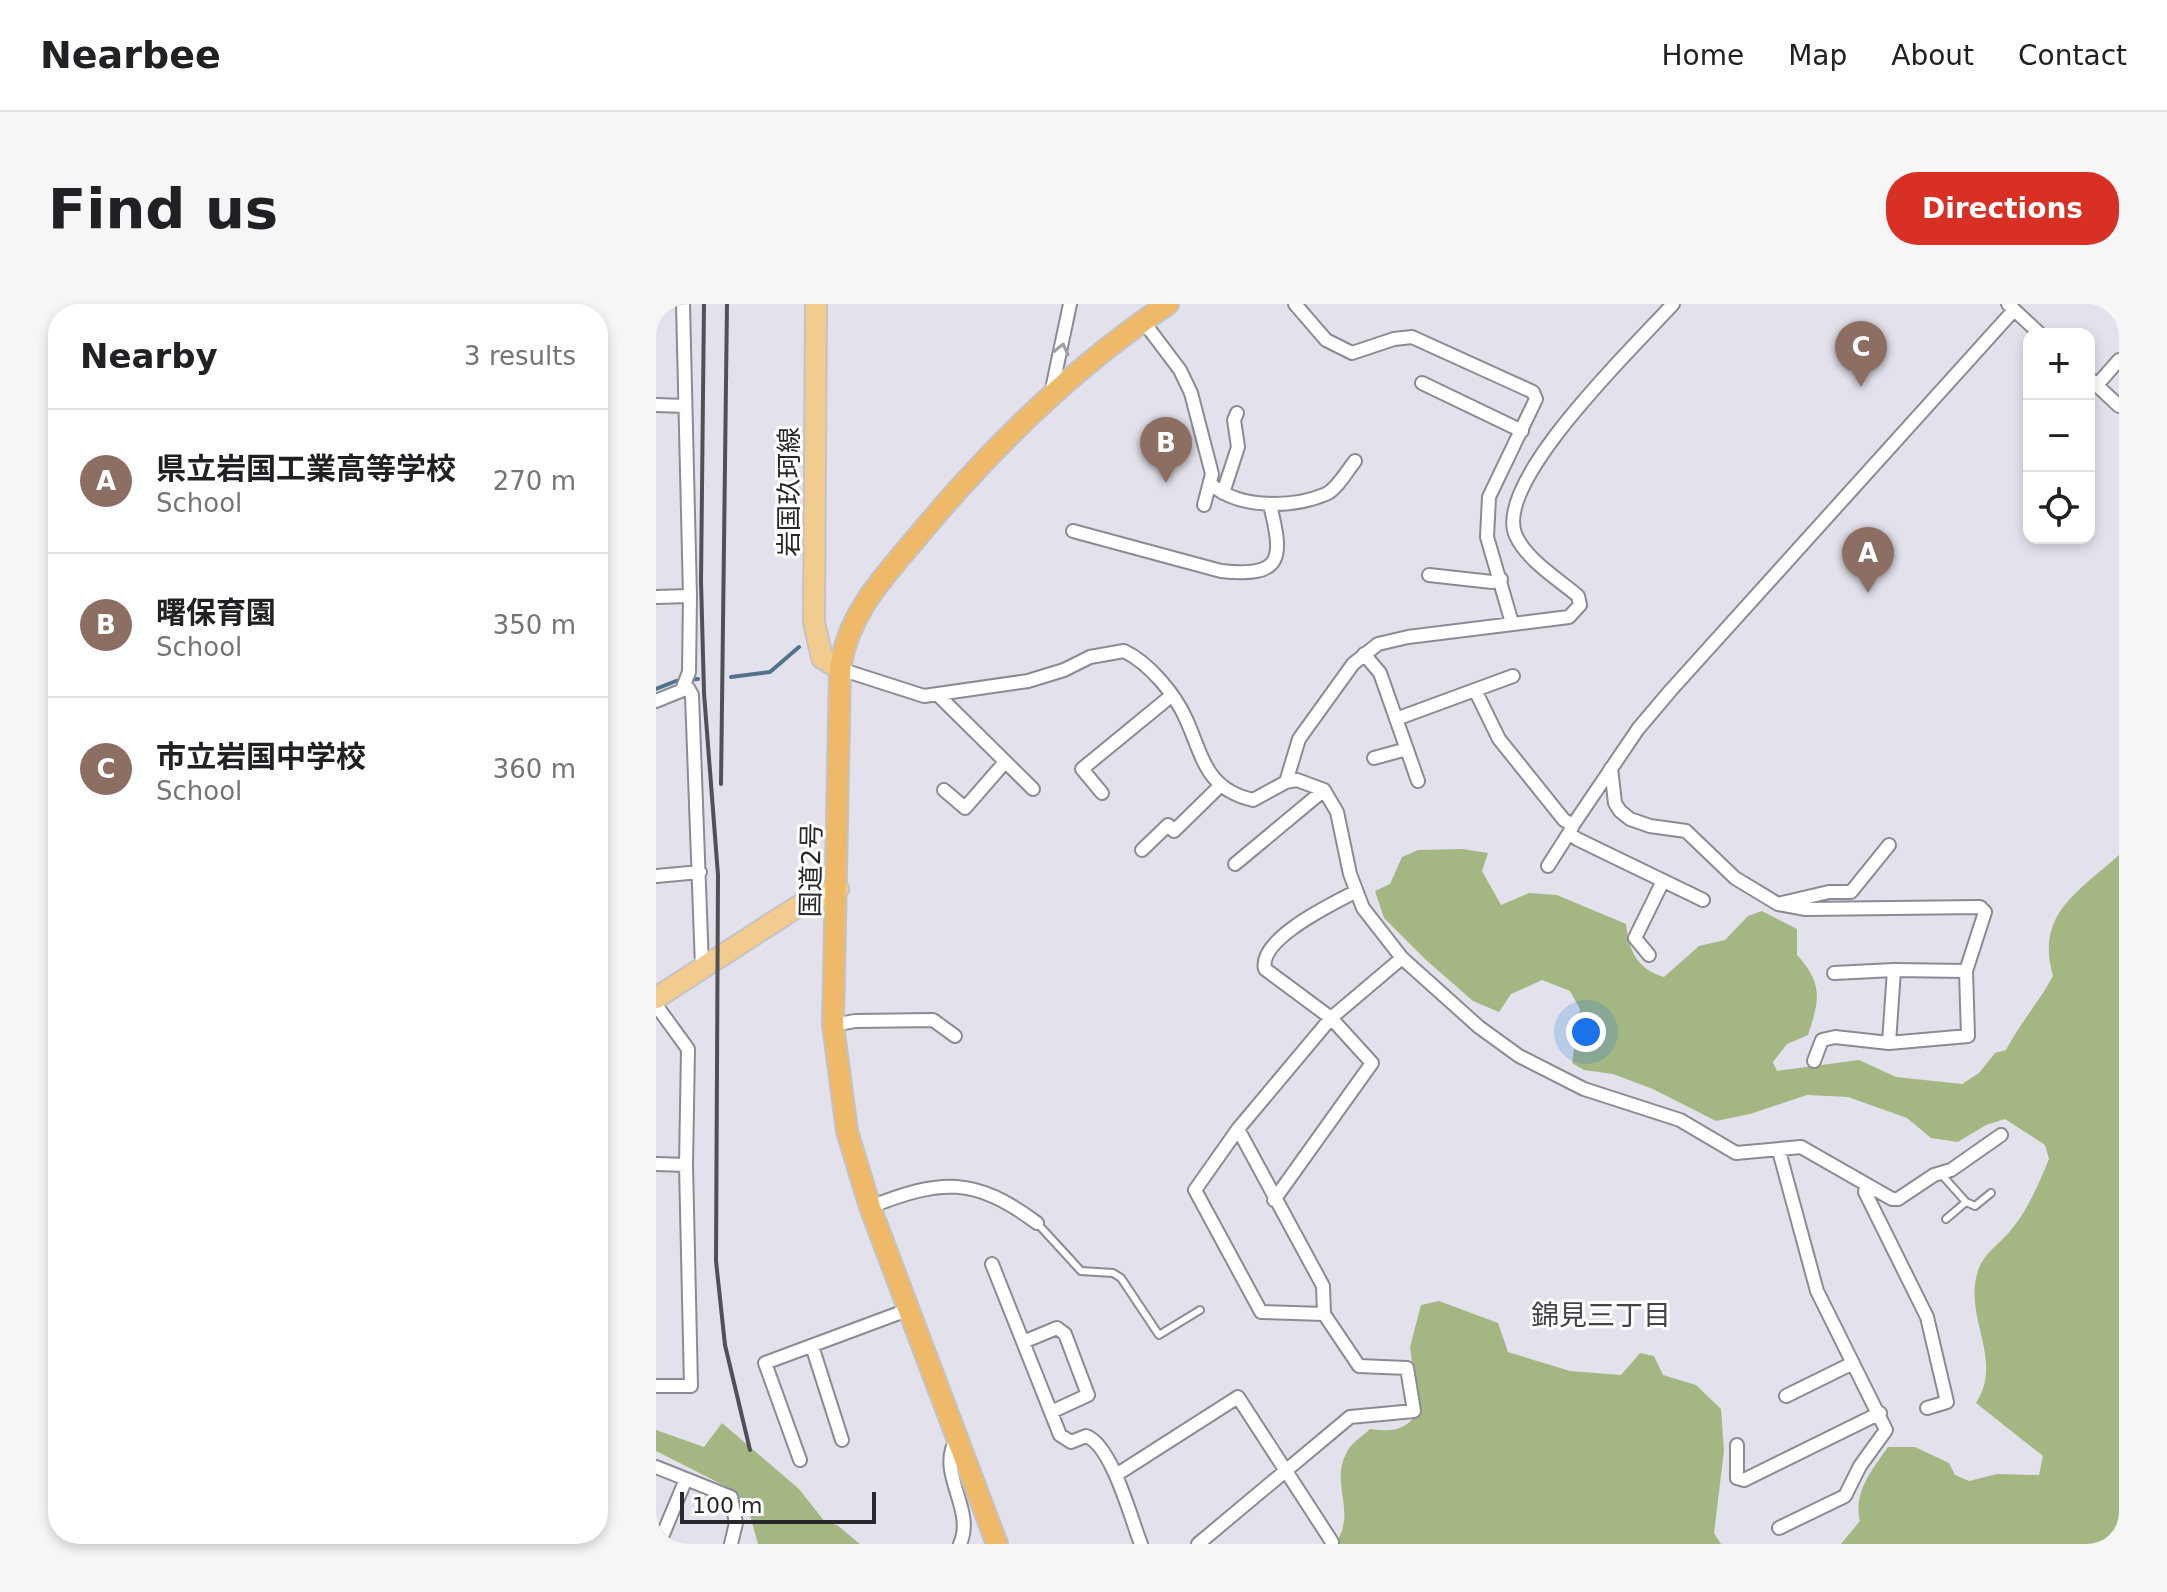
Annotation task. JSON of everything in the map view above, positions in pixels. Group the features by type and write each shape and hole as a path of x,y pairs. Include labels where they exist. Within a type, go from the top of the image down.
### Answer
{"highway":[{"name":"国道2号","path":"997,1544 870,1207 847,1131 833,1025 840,669 844,643 859,608 967,477 1051,394 1168,304"}],"main road":[{"name":"岩国玖珂線","path":"816,304 814,622 822,658 840,669"},
{"path":"656,998 797,907 838,889"}],"street":[{"path":"682,688 689,672 690,596 683,304"},
{"path":"1051,394 1070,304"},
{"path":"1295,304 1326,340 1352,353 1412,337 1533,392 1536,399 1489,497 1486,529 1512,623"},
{"path":"1286,782 1299,739 1334,687 1364,654 1378,644 1408,637 1569,617 1580,605 1578,596 1523,547 1515,535 1513,507 1546,446 1673,304"},
{"path":"1548,866 1611,768 1671,690 2011,307 2034,328"},
{"path":"1143,321 1180,370 1191,393 1218,489"},
{"path":"2095,380 2119,360"},
{"path":"1422,383 1522,431"},
{"path":"2095,384 2119,406"},
{"path":"656,405 685,406"},
{"path":"1204,505 1218,489 1238,447 1234,420 1237,413"},
{"path":"1218,489 1270,505 1328,494 1355,461"},
{"path":"1073,531 1221,571 1244,574 1263,569 1277,556 1280,545 1270,505"},
{"path":"1429,575 1492,582 1501,579"},
{"path":"656,597 690,596"},
{"path":"840,669 924,696 1028,681 1064,670 1090,657 1124,651 1150,670 1171,696 1185,716 1205,769 1221,785 1240,797 1253,800 1286,782 1297,780 1324,790 1337,812 1355,892 1363,908 1402,958 1479,1027 1552,1075 1680,1120 1736,1153 1801,1147 1866,1187 1898,1199 1934,1175 1942,1175 2001,1135"},
{"path":"1364,654 1380,673 1418,781"},
{"path":"1396,719 1513,676"},
{"path":"656,701 682,688 688,688 692,695 702,967"},
{"path":"1475,690 1499,739 1571,829 1703,900"},
{"path":"938,695 1033,789"},
{"path":"1102,793 1082,769 1171,696"},
{"path":"1374,758 1407,749"},
{"path":"944,790 965,808 1005,762"},
{"path":"1611,768 1615,803 1620,811 1630,819 1650,826 1686,831 1735,878 1778,904 1806,909 1980,907 1985,912 1966,971 1968,1036 1889,1043 1835,1037 1822,1040 1814,1061"},
{"path":"1142,850 1168,825 1174,831 1221,785"},
{"path":"1235,864 1324,790"},
{"path":"1778,904 1829,892 1851,892 1889,845"},
{"path":"656,876 700,872"},
{"path":"1649,955 1635,938 1663,881"},
{"path":"1274,1200 1372,1063 1331,1018 1265,969 1264,962 1274,940 1355,892"},
{"path":"1324,1314 1261,1312 1195,1190 1238,1129 1331,1018 1402,958"},
{"path":"1889,1043 1894,970"},
{"path":"1834,973 1966,971"},
{"path":"656,1005 688,1049 686,1165 691,1386 656,1386"},
{"path":"833,1025 855,1021 933,1020 955,1036"},
{"path":"1198,1544 1350,1417 1414,1411 1407,1368 1359,1366 1324,1314 1323,1286 1238,1129"},
{"path":"1779,1151 1817,1291 1880,1413 1885,1435 1860,1466 1845,1496 1779,1528"},
{"path":"656,1164 686,1165"},
{"path":"870,1207 923,1187 942,1184 997,1196 1037,1223"},
{"path":"1866,1187 1865,1192 1927,1317 1947,1402 1927,1408"},
{"path":"992,1264 1060,1435 1071,1442 1086,1436 1094,1439 1116,1475 1141,1544"},
{"path":"800,1460 765,1363 910,1309"},
{"path":"1023,1342 1057,1328 1065,1334 1088,1395 1051,1412"},
{"path":"812,1346 842,1440"},
{"path":"1786,1396 1853,1363"},
{"path":"1116,1475 1238,1397 1332,1542"},
{"path":"1737,1445 1737,1478 1744,1480 1880,1413"},
{"path":"957,1438 949,1451 948,1466 962,1518 960,1544"},
{"path":"656,1467 731,1497 736,1523 731,1544"},
{"path":"659,1544 686,1479"}],"lane":[{"path":"1942,1175 1966,1202 1975,1206 1991,1193"},
{"path":"1946,1219 1966,1202"},
{"path":"1037,1223 1081,1271 1113,1273 1121,1278 1159,1335 1200,1310"}],"green space":[{"path":"1462,849 1488,853 1482,871 1501,905 1529,893 1557,895 1626,924 1629,943 1636,958 1647,969 1664,977 1699,946 1725,940 1748,916 1762,911 1797,929 1797,955 1811,975 1817,992 1808,1035 1787,1044 1773,1062 1777,1071 1859,1060 1896,1077 1962,1084 1979,1073 1995,1053 2006,1050 2053,976 2049,955 2055,920 2075,893 2119,855 2119,1544 1841,1544 1860,1521 1862,1491 1888,1447 1915,1447 1949,1463 1955,1475 1969,1481 1997,1474 2039,1475 2043,1456 1976,1403 1986,1372 1975,1295 1976,1278 1982,1263 2017,1222 2037,1187 2049,1159 2045,1145 2005,1119 1986,1125 1958,1142 1931,1138 1907,1118 1848,1097 1807,1095 1750,1114 1716,1121 1653,1089 1613,1074 1584,1070 1572,1063 1580,1009 1570,991 1542,980 1511,994 1499,1012 1473,1001 1384,918 1375,891 1390,884 1402,857 1418,850"},
{"path":"1439,1301 1498,1323 1508,1352 1570,1371 1621,1375 1640,1353 1654,1356 1663,1375 1696,1385 1721,1409 1724,1451 1714,1533 1721,1544 1335,1544 1344,1521 1341,1475 1349,1449 1370,1429 1398,1429 1419,1412 1410,1347 1421,1305"},
{"path":"722,1423 799,1489 825,1522 837,1525 860,1544 758,1544 748,1508 731,1489 656,1451 656,1430 704,1447"}],"waterway":[{"path":"731,677 770,672 799,647"},
{"path":"656,689 676,681 698,679"}],"railway":[{"path":"704,304 701,581 704,693 718,875 716,1261 725,1345 750,1450"},
{"path":"721,784 727,304"}],"place":[{"name":"市立岩国中学校","path":"1861,387"},
{"name":"曙保育園","path":"1166,483"},
{"name":"県立岩国工業高等学校","path":"1868,593"}],"district":[{"name":"錦見三丁目","path":"1601,1315"}]}
